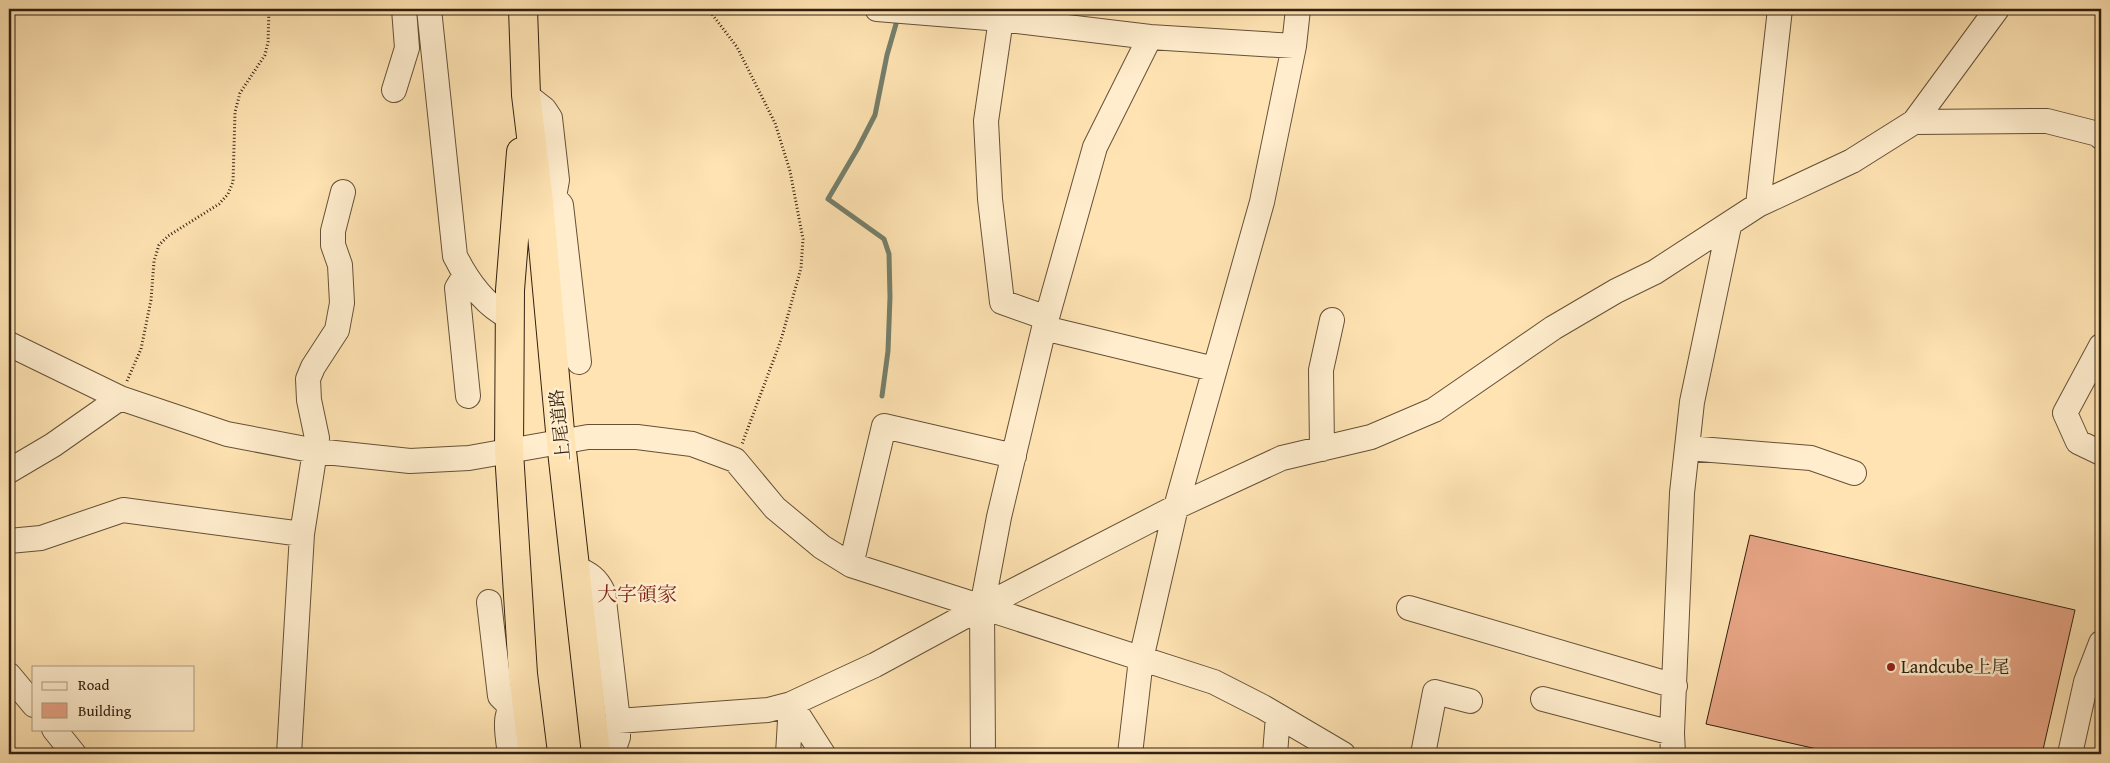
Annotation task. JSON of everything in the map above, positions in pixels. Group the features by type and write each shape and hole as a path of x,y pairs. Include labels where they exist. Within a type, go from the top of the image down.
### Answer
{"highway":[{"name":"上尾道路","path":"523,9 526,94 510,290 508,452 518,699 533,754"},
{"name":"上尾道路","path":"526,94 546,200 561,442 575,568 608,754"}],"street":[{"path":"394,90 407,48 404,9"},
{"path":"429,9 455,256 465,276 493,308 509,317"},
{"path":"877,9 1003,14 1150,37 1294,46"},
{"path":"1130,754 1141,660 1176,507 1262,202 1294,46 1298,9"},
{"path":"1758,205 1780,9"},
{"path":"618,721 768,710 791,704 875,666 982,607 1176,507 1282,458 1371,438 1434,410 1553,328 1616,290 1655,272 1729,226 1758,205 1852,160 1914,122 1997,9"},
{"path":"1003,14 986,121 990,198 1002,302 1046,323 1214,369"},
{"path":"983,754 982,607 999,517 1046,323 1096,147 1150,37"},
{"path":"1914,122 2047,122 2098,134 2101,137"},
{"path":"289,754 302,534 317,438 309,400 308,379 313,367 338,330 342,303 340,265 333,245 333,231 343,192"},
{"path":"546,200 562,205 579,362"},
{"path":"1543,699 1673,744 1682,493 1692,402 1729,226"},
{"path":"465,276 458,288 468,396"},
{"path":"1322,449 1321,370 1332,320"},
{"path":"9,344 120,398 227,434 316,452 410,461 469,458 588,437 637,436 692,444 735,460 775,508 822,547 851,565 1214,682 1278,716 1343,754"},
{"path":"2101,346 2065,413 2078,442 2101,453"},
{"path":"9,471 54,445 120,398"},
{"path":"851,565 884,426 1014,456"},
{"path":"1687,448 1811,458 1854,473"},
{"path":"9,541 41,538 123,510 302,534"},
{"path":"575,568 587,572 594,578 602,592 618,721 618,737 608,754"},
{"path":"489,602 500,696 518,699 506,722 510,754"},
{"path":"1409,608 1675,686"},
{"path":"2070,754 2086,682 2101,646"},
{"path":"9,675 32,703"},
{"path":"1423,754 1435,692 1470,700"},
{"path":"788,754 791,704"},
{"path":"791,704 823,754"},
{"path":"1275,754 1278,716"},
{"path":"55,730 74,754"}],"path":[{"path":"120,398 141,349 151,300 154,261 159,245 168,236 219,204 228,194 233,182 235,112 240,93 265,55 268,42 269,9"},
{"path":"708,9 737,47 775,123 790,171 803,239 801,268 781,340 735,460"}],"building":[{"name":"Landcube上尾","path":"1750,535 2075,610 2042,754 1839,754 1706,724"}],"waterway":[{"path":"882,396 888,351 889,254 884,239 828,199 875,115 887,55 898,17"}],"place":[{"name":"Landcube上尾","path":"1891,667"}],"district":[{"name":"大字領家","path":"637,594"}]}
